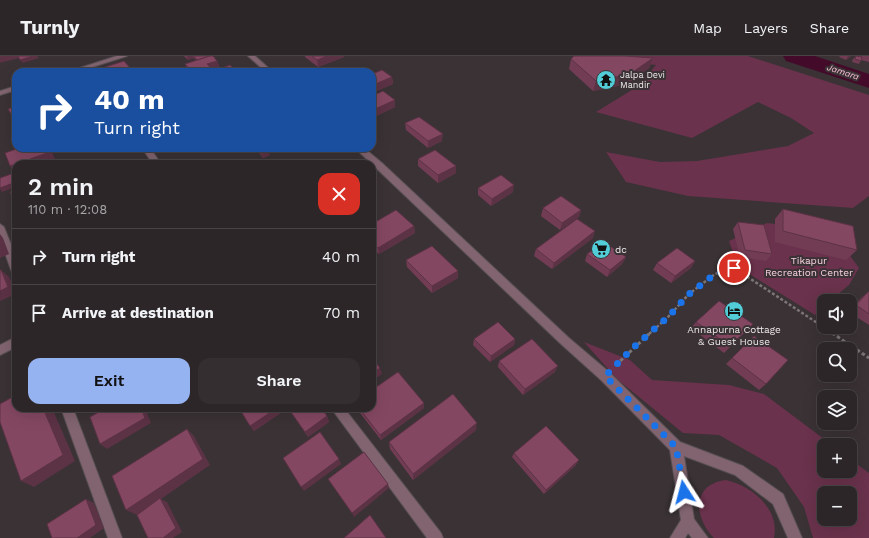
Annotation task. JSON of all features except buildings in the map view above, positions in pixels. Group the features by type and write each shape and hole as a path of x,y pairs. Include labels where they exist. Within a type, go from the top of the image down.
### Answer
{"street":[{"path":"94,68 124,56"},
{"path":"251,56 265,68"},
{"path":"0,93 12,89"},
{"path":"363,152 370,160"},
{"path":"376,167 605,376 676,447 738,470 778,499 795,538"},
{"path":"0,227 12,259"},
{"path":"0,350 12,344"},
{"path":"68,412 115,538"},
{"path":"340,412 436,538"},
{"path":"676,447 688,522 701,538"},
{"path":"677,538 688,522"}],"path":[{"path":"605,376 634,347 668,317 689,294 715,274 734,268 869,358"}],"green space":[{"path":"585,56 748,56 869,95 869,196 853,208 688,196 626,182 606,152 660,162 697,161 788,146 814,133 791,118 758,102 692,138 596,112 635,88 656,65"},
{"name":"Tikapur Recreation Center","path":"767,223 832,231 859,268 849,285 838,294 817,294 817,313 815,315 738,267 729,241"},
{"path":"584,342 630,360 652,380 729,385 764,394 823,438 817,438 817,478 857,478 857,464 869,473 869,538 813,538 804,507 777,468 719,435 683,433 617,379"},
{"path":"726,480 736,483 754,493 762,500 773,518 775,527 774,538 714,538 707,530 700,512 699,503 702,495 707,488 715,483"}],"waterway":[{"name":"Jamara","path":"794,56 869,81"}],"place":[{"name":"Jalpa Devi Mandir","path":"606,80"},
{"name":"dc","path":"601,249"},
{"name":"Annapurna Cottage & Guest House","path":"734,311"}],"route":[{"path":"684,492 676,447 605,376 634,347 668,317 689,294 715,274 734,268"}]}
